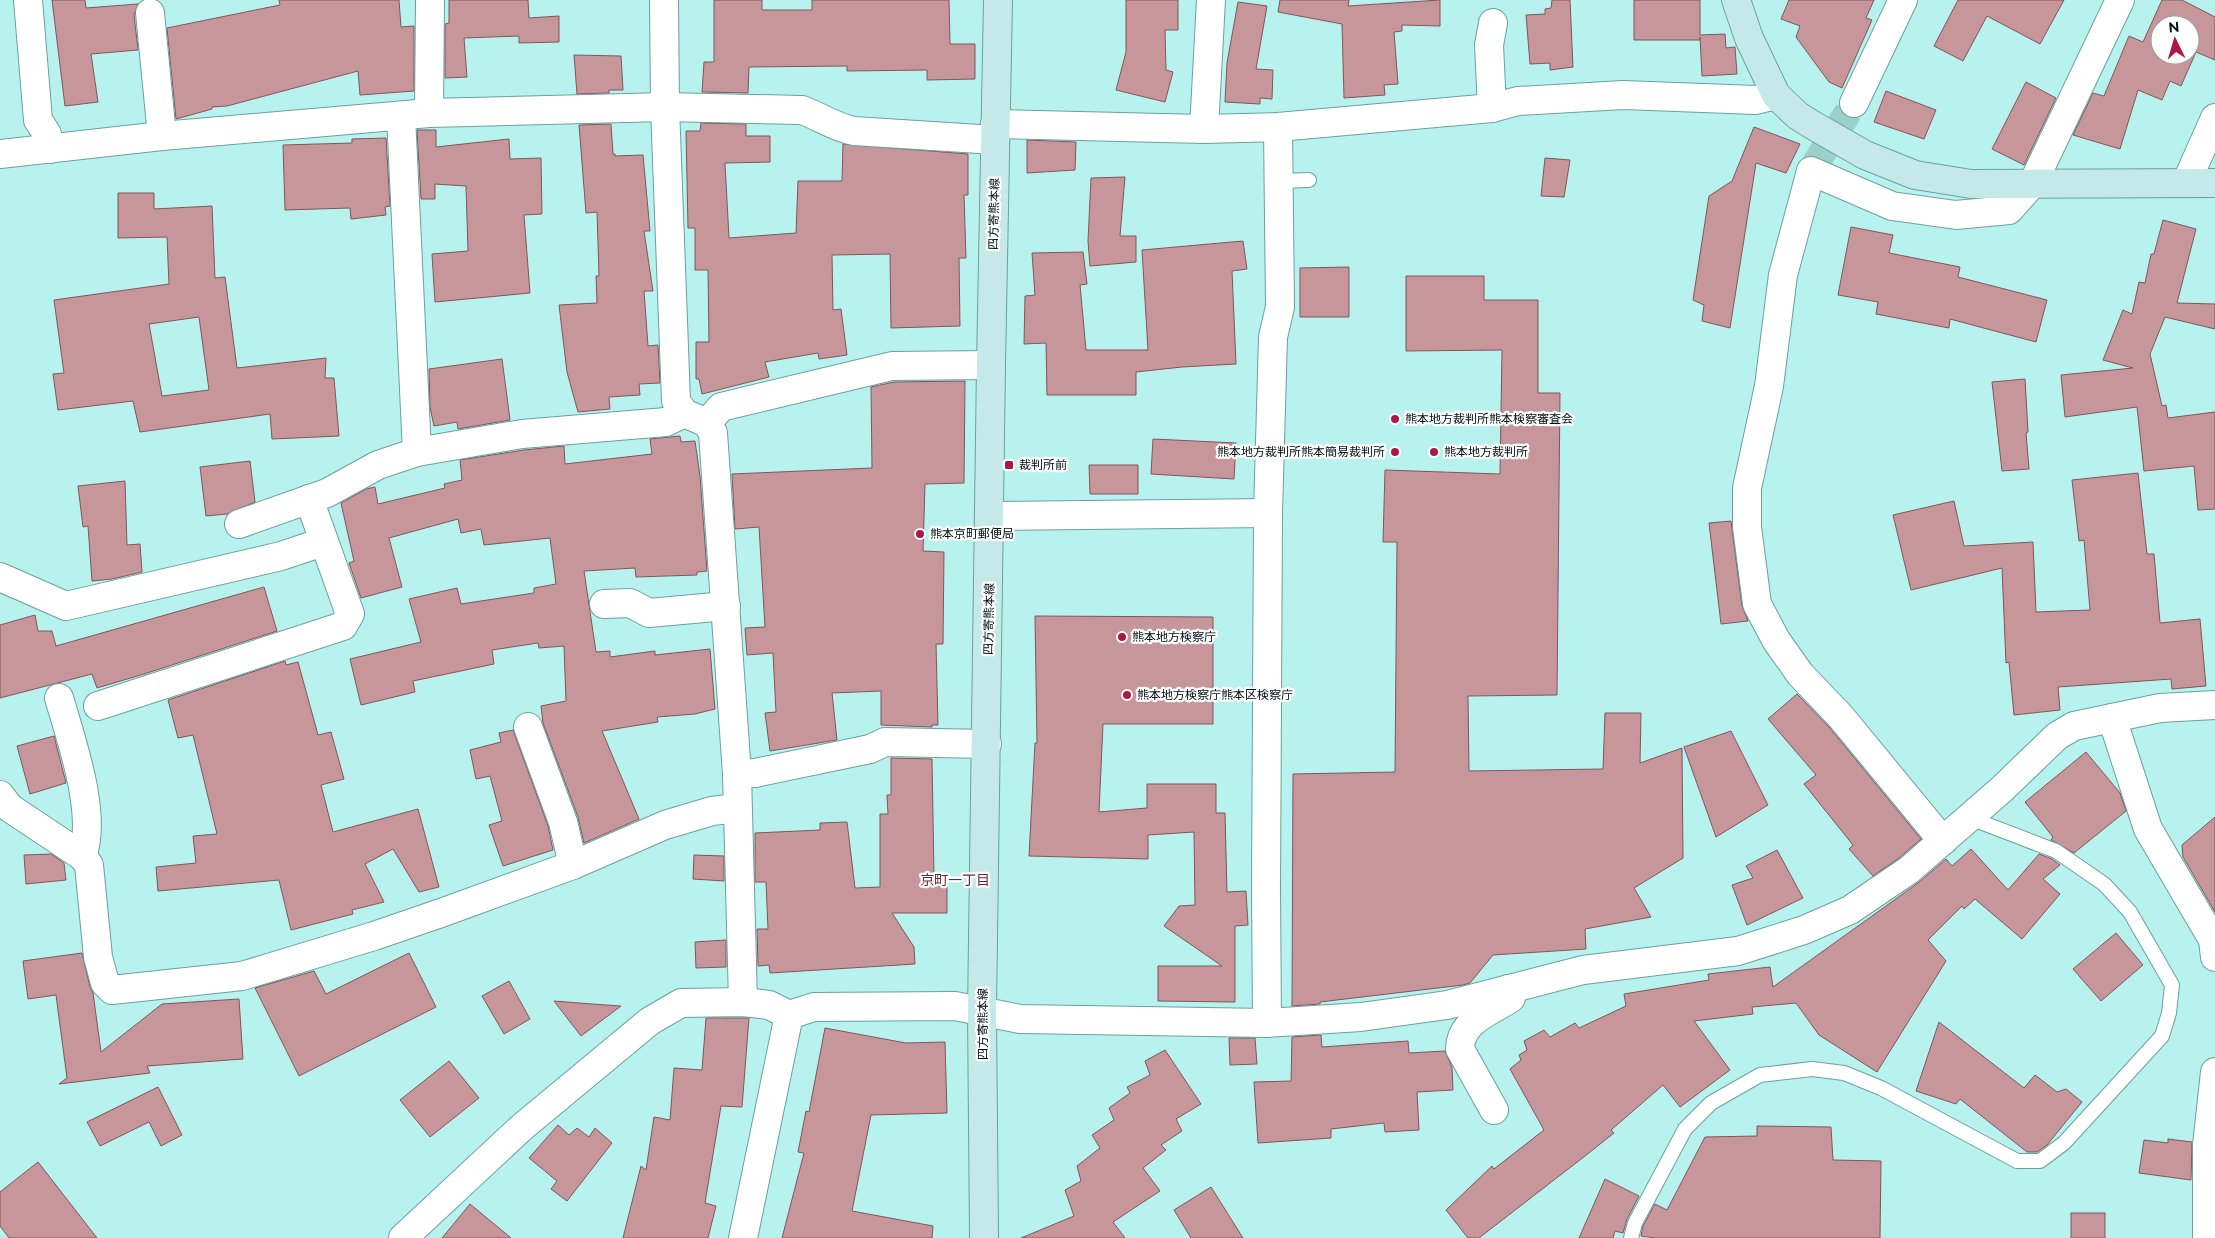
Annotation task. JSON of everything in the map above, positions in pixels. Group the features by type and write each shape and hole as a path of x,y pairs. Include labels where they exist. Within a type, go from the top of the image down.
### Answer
{"main road":[{"name":"四方寄熊本線","path":"984,1238 982,1012 998,0"},
{"path":"1736,0 1749,38 1776,95 1798,116 1816,128 1865,155 1915,175 1971,184 2033,182 2215,183"}],"street":[{"path":"28,0 38,120 47,134 50,149"},
{"path":"429,113 430,0"},
{"path":"664,0 665,107 676,401 713,433 738,774 737,808 742,1002"},
{"path":"1204,129 1212,0"},
{"path":"1854,103 1903,0"},
{"path":"1943,841 1841,717 1800,674 1776,640 1757,604 1747,526 1747,488 1769,386 1783,275 1811,170 1892,206 1956,215 2009,210 2033,182 2120,0"},
{"path":"150,12 162,136"},
{"path":"1492,108 1489,45 1493,23"},
{"path":"0,154 162,136 429,113 665,107 802,110 817,116 836,128 854,131 995,132 1278,127 1492,108 1518,101 1623,95 1756,100 1776,95"},
{"path":"401,116 417,452"},
{"path":"2186,183 2215,118"},
{"path":"1267,1023 1268,512 1273,337 1280,307 1278,127"},
{"path":"239,524 327,492 378,464 417,452 522,434 695,418 722,406 892,366 991,365"},
{"path":"98,706 343,626 350,614 309,499"},
{"path":"990,516 1268,512"},
{"path":"0,577 66,606 281,556 323,542"},
{"path":"604,604 630,603 649,613 726,606"},
{"path":"59,698 83,785 87,844 82,856"},
{"path":"403,1238 521,1128 650,1021 681,1004 742,1002 769,1005 789,1015 814,1007 955,1006 1020,1019 1267,1023 1361,1016 1447,1005 1583,970 1738,951 1804,930 1850,910 1909,870 1970,818 2057,736 2074,726 2160,708 2215,705"},
{"path":"2112,718 2148,829 2213,940 2215,958"},
{"path":"528,727 563,822 573,866"},
{"path":"738,774 755,773 870,749 885,742 987,744"},
{"path":"0,796 10,808 82,856 89,865 98,958 105,983 112,990 242,976 374,936 573,866 665,824 712,811 737,808"},
{"path":"1494,1110 1460,1049 1460,1040 1467,1025 1511,998 1508,988"},
{"path":"743,1238 789,1015"},
{"path":"2208,1238 2207,1145 2215,1072"}],"lane":[{"path":"1280,181 1310,180"},
{"path":"1631,1238 1635,1223 1685,1129 1711,1103 1760,1075 1812,1069 1844,1073 1881,1088 2017,1160 2040,1161 2064,1143 2162,1036 2170,1013 2172,985 2130,912 2104,884 2056,851 1970,818"}],"building":[{"path":"52,0 85,0 86,8 138,4 134,15 138,50 91,54 98,102 65,106"},
{"path":"279,0 399,0 401,27 414,26 414,91 360,95 358,71 227,106 212,107 212,109 176,119 167,28 280,5"},
{"path":"449,0 528,0 529,18 559,16 559,42 519,43 519,36 464,38 467,77 445,78 445,24 449,23"},
{"path":"714,0 762,0 762,10 812,10 812,0 949,0 950,44 975,44 975,79 927,80 927,70 847,71 847,66 749,67 748,93 702,92 704,62 714,62"},
{"path":"1126,0 1178,0 1178,30 1165,30 1166,70 1173,72 1165,102 1116,90 1126,52"},
{"path":"1280,0 1349,0 1348,6 1440,0 1440,26 1402,25 1402,31 1394,32 1398,84 1384,85 1385,95 1344,98 1342,24 1278,12"},
{"path":"1552,0 1570,0 1573,67 1550,70 1550,63 1530,64 1526,15 1545,14 1545,9 1551,8"},
{"path":"1634,0 1700,0 1700,35 1725,34 1726,48 1735,47 1737,74 1702,76 1700,37 1700,40 1634,40"},
{"path":"1789,0 1874,0 1866,18 1872,20 1842,88 1829,82 1796,37 1800,26 1781,19"},
{"path":"1958,0 2064,0 2040,44 1987,16 1963,61 1934,46"},
{"path":"2162,0 2182,0 2215,17 2215,60 2200,54 2200,15 2155,15"},
{"path":"1238,2 1267,6 1256,69 1273,70 1272,99 1260,98 1260,104 1225,102 1227,63"},
{"path":"2150,27 2150,65 2190,65 2181,86 2170,81 2162,100 2138,90 2120,149 2073,135 2093,93 2104,96 2129,36 2143,42"},
{"path":"574,55 621,56 623,90 609,90 609,93 577,94"},
{"path":"2026,82 2056,98 2024,165 1992,149"},
{"path":"1886,91 1936,110 1924,139 1874,122"},
{"path":"701,123 746,124 746,136 770,136 770,162 725,163 729,238 796,233 798,181 842,181 843,144 968,154 968,195 964,195 966,258 959,258 960,326 891,328 890,254 832,255 833,310 841,309 847,355 819,359 818,353 765,362 769,377 702,394 699,379 696,379 696,342 709,342 708,270 695,270 695,228 688,228 686,131 700,131"},
{"path":"611,124 613,154 615,156 643,155 650,231 644,231 653,291 644,291 648,346 658,345 660,383 639,384 640,395 609,397 610,409 578,412 567,372 559,305 597,303 596,276 599,276 597,212 586,213 579,125"},
{"path":"1754,127 1800,144 1786,173 1756,163 1730,328 1702,321 1704,305 1693,300 1709,196 1732,181"},
{"path":"417,130 436,130 436,147 509,139 510,159 541,158 542,214 524,215 530,293 435,302 432,254 468,251 466,186 435,184 435,199 421,199"},
{"path":"386,138 390,206 385,207 386,215 351,219 350,208 285,210 283,145 352,143 352,139"},
{"path":"1027,140 1076,142 1075,170 1027,173"},
{"path":"1545,158 1570,160 1564,197 1541,196"},
{"path":"1125,177 1120,236 1136,236 1136,262 1090,266 1088,241 1091,178"},
{"path":"118,193 154,193 154,209 212,206 215,278 225,277 237,368 326,358 325,378 334,378 339,436 272,439 270,414 140,432 133,401 58,410 53,374 64,373 54,300 169,284 167,237 118,238","holes":["199,317 209,390 162,396 149,324"]},
{"path":"2163,220 2196,229 2177,303 2215,304 2215,329 2165,317 2150,354 2162,406 2166,405 2168,418 2215,412 2215,509 2198,510 2194,466 2144,471 2137,407 2065,417 2061,375 2133,368 2103,360 2123,310 2132,314 2139,282 2145,283 2151,254 2154,254"},
{"path":"1851,227 1893,235 1889,253 1960,267 1958,277 2047,300 2036,342 1950,319 1949,328 1876,314 1878,302 1838,295"},
{"path":"1243,241 1247,269 1232,271 1236,364 1136,372 1136,395 1047,395 1046,343 1024,344 1025,296 1035,295 1032,253 1083,252 1087,284 1080,285 1086,350 1148,350 1142,250"},
{"path":"1349,267 1349,317 1300,317 1300,268"},
{"path":"1406,276 1484,276 1484,300 1538,300 1538,393 1560,393 1557,695 1468,696 1469,771 1603,769 1605,713 1641,713 1640,763 1682,748 1683,858 1634,888 1651,917 1585,929 1586,949 1493,955 1470,983 1463,985 1292,1006 1293,774 1395,772 1397,542 1383,542 1385,470 1500,474 1502,350 1406,351"},
{"path":"502,359 510,420 458,429 457,422 434,426 430,407 429,369"},
{"path":"2025,379 2029,469 2002,471 1992,382"},
{"path":"965,381 964,483 925,484 923,551 944,552 943,644 936,644 938,725 932,725 932,727 881,725 881,691 832,693 837,740 770,751 765,713 776,712 773,653 747,655 745,628 765,627 759,527 735,529 732,474 872,468 871,387 894,382"},
{"path":"680,436 681,442 695,441 700,476 707,571 697,572 697,575 636,577 635,568 584,571 596,652 610,651 610,657 655,651 655,655 710,649 715,709 695,714 657,717 658,722 602,731 639,819 584,843 578,817 543,723 541,706 566,701 564,646 539,648 538,643 492,650 494,664 413,681 415,692 361,705 350,659 421,642 409,599 457,588 461,604 534,593 534,588 556,584 550,538 484,545 481,529 461,533 458,519 389,538 402,587 361,598 349,563 354,561 341,503 366,489 375,487 378,504 445,488 444,484 462,480 460,460 564,446 565,464 652,454 650,439"},
{"path":"1153,439 1236,443 1234,479 1151,474"},
{"path":"250,461 255,502 227,514 206,516 200,467"},
{"path":"1089,465 1138,465 1138,494 1090,494"},
{"path":"2138,473 2147,554 2154,554 2160,623 2200,619 2206,686 2172,689 2171,679 2058,687 2060,710 2014,715 2009,662 2006,663 2002,568 1911,590 1893,515 1954,501 1964,546 2033,542 2036,612 2090,610 2084,540 2079,541 2072,480"},
{"path":"125,481 127,545 140,544 142,572 112,579 92,581 88,526 83,527 78,486"},
{"path":"1731,521 1742,606 1748,621 1721,624 1709,523"},
{"path":"264,587 277,631 97,688 92,674 0,698 0,625 35,615 38,631 52,631 56,646"},
{"path":"1035,616 1213,617 1213,724 1103,724 1099,812 1147,808 1147,784 1216,784 1216,813 1225,813 1227,892 1246,891 1248,925 1235,926 1235,1002 1158,1001 1158,966 1222,966 1164,926 1179,906 1195,905 1194,832 1148,835 1148,859 1029,856 1035,743 1037,743"},
{"path":"285,661 286,665 298,662 318,735 331,732 344,779 321,785 333,832 418,809 439,887 419,892 393,849 365,864 384,902 352,910 353,914 291,930 279,880 158,891 156,867 196,863 193,836 217,834 193,735 178,738 168,700"},
{"path":"1797,694 1829,727 1921,839 1899,858 1873,876 1849,849 1853,845 1804,784 1816,775 1768,719"},
{"path":"513,730 548,826 553,850 503,866 489,825 502,821 490,776 476,779 470,750 501,742 499,733"},
{"path":"1731,731 1768,805 1716,837 1684,747"},
{"path":"54,736 66,783 30,794 17,746"},
{"path":"2086,752 2120,793 2126,811 2074,853 2051,840 2053,837 2025,802"},
{"path":"891,758 932,759 934,876 947,876 947,913 892,913 914,947 915,964 770,973 769,965 758,966 757,929 768,929 766,882 755,882 755,833 820,830 820,823 847,822 855,888 880,887 880,814 888,814 887,795 891,795"},
{"path":"2215,817 2215,912 2183,857 2182,845"},
{"path":"1971,849 2008,890 2039,854 2052,859 2060,865 2043,879 2060,894 2022,939 1975,899 1964,909 1962,906 1928,940 1946,961 1877,1072 1819,1035 1796,1003 1752,1007 1753,1014 1694,1021 1730,1070 1680,1107 1663,1085 1611,1130 1614,1133 1479,1238 1468,1238 1446,1210 1492,1166 1494,1169 1544,1130 1510,1069 1521,1060 1519,1055 1527,1050 1524,1041 1544,1030 1550,1037 1575,1023 1579,1028 1626,1006 1624,994 1709,980 1708,974 1770,967 1773,987 1918,883 1946,859 1952,866"},
{"path":"1777,850 1803,898 1747,925 1732,885 1753,878 1746,866"},
{"path":"51,854 64,863 66,880 26,884 24,855"},
{"path":"694,855 724,856 724,881 693,879"},
{"path":"2116,933 2143,965 2101,1001 2073,969"},
{"path":"726,940 726,967 696,968 695,942"},
{"path":"82,953 93,993 101,1052 162,1004 239,999 243,1059 147,1066 150,1073 59,1084 67,1078 56,995 28,999 23,961"},
{"path":"409,953 436,1007 299,1076 255,988 314,971 326,994"},
{"path":"509,981 530,1019 504,1034 482,996"},
{"path":"554,1001 592,1004 621,1006 581,1036"},
{"path":"706,1018 749,1018 742,1107 721,1106 705,1203 716,1206 708,1238 623,1238 641,1166 646,1170 654,1117 670,1120 674,1068 702,1070"},
{"path":"1939,1022 2024,1088 2035,1075 2057,1092 2066,1089 2082,1102 2047,1145 2037,1152 2027,1152 1960,1099 1956,1104 1916,1091"},
{"path":"825,1028 906,1043 945,1042 947,1113 871,1115 852,1211 933,1226 932,1238 782,1238 804,1153 798,1152 806,1111 809,1112"},
{"path":"1321,1035 1322,1047 1408,1041 1409,1053 1445,1051 1452,1067 1453,1090 1417,1092 1419,1130 1385,1132 1384,1123 1331,1129 1331,1138 1258,1143 1254,1082 1291,1081 1292,1037"},
{"path":"1229,1038 1255,1038 1257,1064 1230,1065"},
{"path":"1165,1050 1201,1104 1176,1119 1182,1131 1161,1145 1166,1150 1143,1168 1160,1191 1113,1222 1125,1238 1021,1238 1074,1216 1065,1190 1081,1181 1077,1166 1100,1148 1092,1135 1114,1120 1109,1108 1130,1093 1127,1087 1150,1075 1145,1061"},
{"path":"449,1061 479,1098 430,1137 400,1100"},
{"path":"158,1087 182,1135 161,1146 149,1122 100,1146 87,1122"},
{"path":"558,1125 569,1135 577,1128 589,1137 595,1128 612,1143 567,1201 551,1189 557,1181 529,1158"},
{"path":"1757,1126 1831,1127 1833,1160 1881,1161 1880,1238 1656,1238 1641,1236 1643,1226 1655,1204 1667,1210 1705,1137 1757,1136"},
{"path":"2168,1139 2192,1142 2191,1180 2139,1173 2144,1140 2168,1143"},
{"path":"38,1162 97,1238 9,1238 0,1226 0,1192"},
{"path":"1605,1179 1639,1196 1627,1219 1623,1233 1615,1231 1613,1238 1579,1238"},
{"path":"1211,1187 1243,1238 1191,1238 1174,1210"},
{"path":"470,1204 511,1238 442,1238"},
{"path":"2071,1213 2105,1213 2105,1238 2071,1238"}],"tunnel":[{"path":"1811,171 1854,103"}],"place":[{"name":"熊本地方裁判所熊本検察審査会","path":"1395,419"},
{"name":"熊本地方裁判所熊本簡易裁判所","path":"1395,452"},
{"name":"熊本地方裁判所","path":"1434,452"},
{"name":"裁判所前","path":"1009,465"},
{"name":"熊本京町郵便局","path":"920,534"},
{"name":"熊本地方検察庁","path":"1122,637"},
{"name":"熊本地方検察庁熊本区検察庁","path":"1127,695"}],"district":[{"name":"京町一丁目","path":"955,880"}]}
